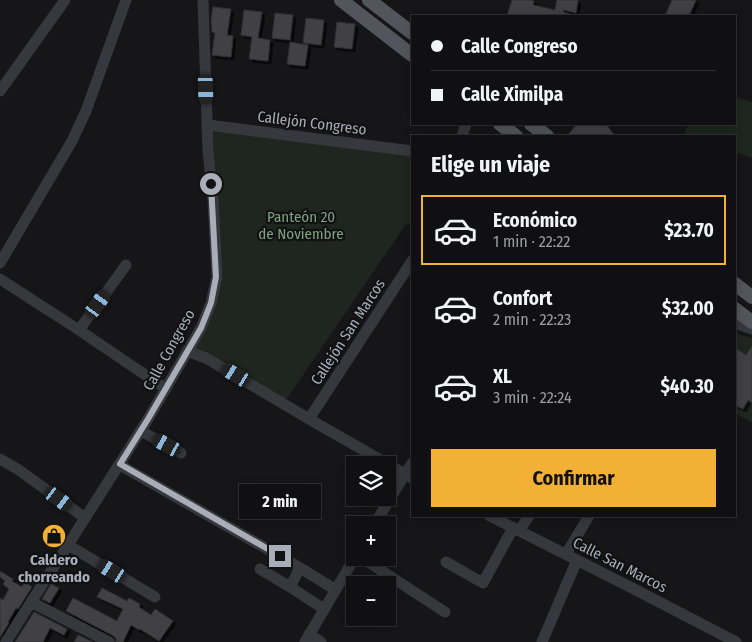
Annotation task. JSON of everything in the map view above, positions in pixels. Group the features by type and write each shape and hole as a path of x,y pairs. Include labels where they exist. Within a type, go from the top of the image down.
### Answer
{"main road":[{"path":"340,0 411,54"},
{"path":"369,0 411,32"},
{"path":"501,125 515,135"},
{"path":"532,125 546,135"},
{"path":"736,285 752,297"},
{"path":"736,310 752,322"}],"street":[{"path":"0,91 65,0"},
{"path":"0,263 76,134 126,0"},
{"name":"Calle Congreso","path":"6,642 141,431 201,328 211,303 216,277 203,0"},
{"name":"Callejón Congreso","path":"208,125 411,151"},
{"name":"Callejón San Marcos","path":"309,419 411,263"},
{"path":"79,330 126,265"},
{"path":"0,279 166,389"},
{"path":"736,323 752,329"},
{"path":"187,351 206,358 409,476 380,516"},
{"path":"141,431 180,453"},
{"path":"0,459 20,470 85,518"},
{"path":"120,464 336,590"},
{"name":"Calle San Marcos","path":"492,517 736,642"},
{"path":"446,562 483,583 516,530 528,517"},
{"path":"566,554 587,517"},
{"path":"68,545 155,597"},
{"path":"542,642 576,560"},
{"path":"322,642 307,638 350,566"},
{"path":"374,566 445,612"},
{"path":"290,588 300,568"},
{"path":"260,569 324,609"},
{"path":"31,602 109,642"}],"green space":[{"path":"736,97 752,102 752,158 736,152 736,135 684,135 688,125 736,125"},
{"name":"Panteón 20 de Noviembre","path":"208,127 411,153 411,226 406,224 286,400 188,349 217,276"},
{"path":"736,333 752,338 752,423 736,414"}],"building":[{"path":"512,0 530,0 534,1 533,5 555,10 557,0 578,0 576,13 564,10 563,12 570,15 507,15"},
{"path":"672,0 696,0 689,15 665,15"},
{"path":"213,7 231,9 227,35 233,36 231,57 212,55 215,33 212,32 211,19"},
{"path":"244,10 262,12 258,38 270,40 268,61 249,59 252,37 241,35"},
{"path":"275,13 293,15 290,40 272,38"},
{"path":"306,18 324,20 321,45 303,43"},
{"path":"337,22 355,24 352,49 334,47"},
{"path":"290,42 308,45 305,66 287,64"},
{"path":"576,125 607,125 614,135 568,135"},
{"path":"752,346 752,403 748,400 743,409 736,406 736,349 746,355"},
{"path":"0,571 22,587 25,582 32,587 18,609 16,608 0,637 0,598 3,600 9,589 3,584 5,581 0,577"},
{"path":"51,584 59,588 50,603 42,599"},
{"path":"102,588 127,601 129,598 140,604 139,607 151,615 155,609 173,621 159,641 131,625 123,642 116,642 116,638 112,635 66,611 73,598 117,621 123,609 97,597"},
{"path":"34,612 67,629 64,635 50,628 43,642 15,642"},
{"path":"78,635 93,642 74,642"}],"place":[{"name":"Caldero chorreando","path":"54,536"}],"route":[{"path":"211,184 216,277 211,303 201,328 120,464 280,556"}]}
